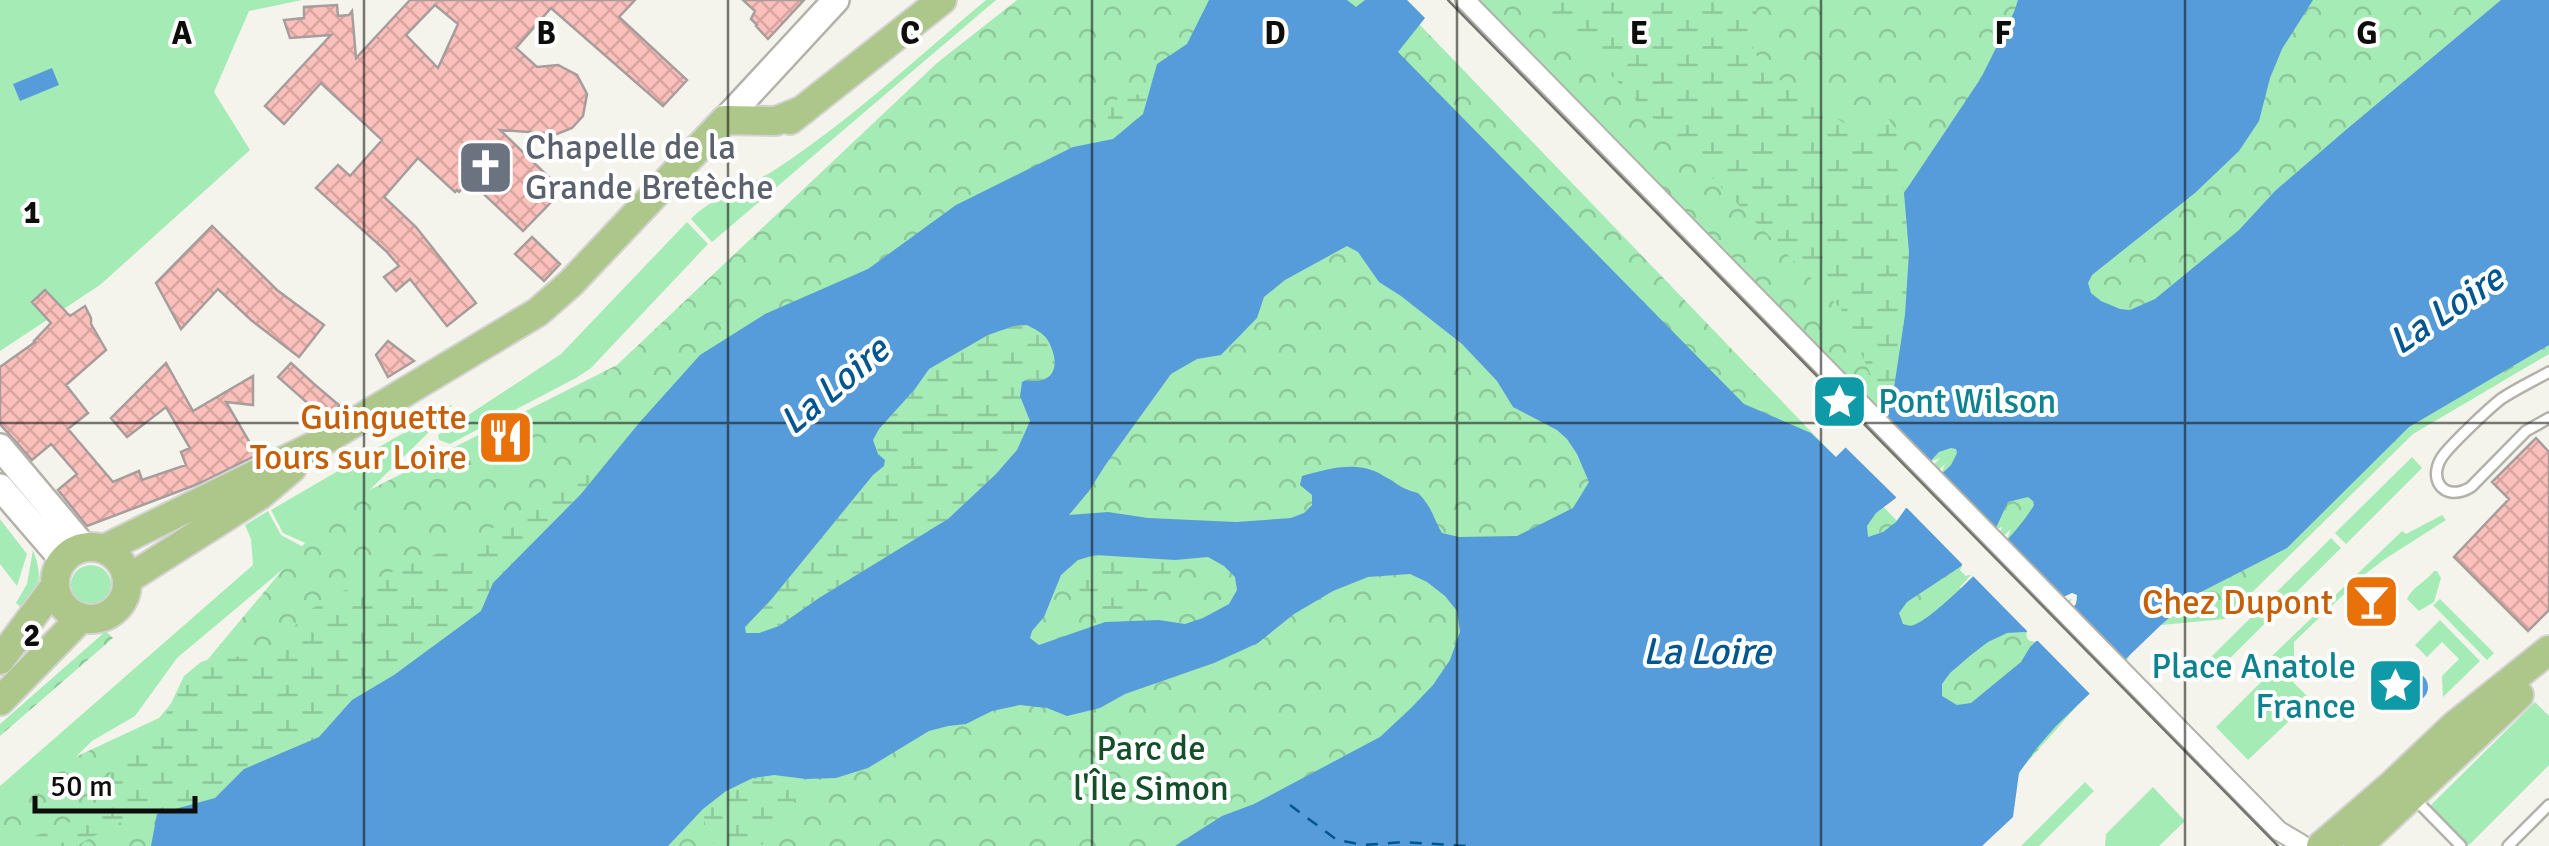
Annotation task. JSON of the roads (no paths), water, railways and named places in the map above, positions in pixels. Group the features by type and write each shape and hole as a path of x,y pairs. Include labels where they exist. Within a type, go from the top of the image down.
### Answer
{"main road":[{"path":"685,163 734,136 776,133 942,0"},
{"path":"0,660 10,634 76,560 320,443 538,312 571,284 725,120 776,121 802,110"},
{"path":"128,579 260,495 320,443"},
{"path":"76,560 120,561 128,579 127,591 115,611 92,620 62,606 76,560"},
{"path":"0,700 81,618"},
{"path":"2358,846 2538,668"},
{"path":"2311,845 2394,783 2454,726 2538,668"}],"street":[{"path":"725,120 836,0"},
{"path":"1465,0 2279,831 2311,845"},
{"path":"0,447 76,560"},
{"path":"0,487 76,560"}],"lane":[{"path":"2549,372 2500,400 2443,456 2435,472 2436,481 2443,489 2462,492 2526,431 2549,418"},
{"path":"2410,794 2461,846"},
{"path":"2508,846 2549,806"}],"water":[{"name":"La Loire","path":"1209,0 1347,0 1356,7 1365,0 1444,0 1398,52 1744,404 1811,433 1836,457 1892,401 1905,315 1909,252 1904,193 1981,78 2018,0 2313,0 2282,49 2259,121 2239,151 2195,193 2092,275 2088,283 2091,293 2101,301 2130,310 2155,299 2239,230 2275,191 2501,0 2549,0 2549,345 2409,427 2287,548 2197,594 2161,625 2036,749 2019,773 2013,817 1982,846 1175,846 1222,816 1254,804 1380,737 1433,685 1450,660 1460,632 1457,611 1445,596 1410,574 1368,577 1333,591 1294,614 1258,643 1125,694 1100,708 1067,716 1047,708 1020,705 992,711 966,724 929,731 868,768 836,778 753,778 726,791 703,809 668,846 151,846 157,814 215,798 244,769 319,737 352,700 394,675 481,611 493,583 581,494 700,355 765,314 868,269 956,205 1073,147 1113,139 1143,114 1157,64 1187,44","holes":["1347,246 1358,252 1379,282 1462,344 1497,381 1513,407 1567,439 1589,482 1573,508 1517,536 1459,537 1442,533 1418,493 1372,470 1353,467 1302,476 1300,485 1312,495 1312,505 1291,518 1236,522 1108,512 1069,515 1171,374 1197,359 1221,355 1257,318 1264,297 1285,280","1027,325 1045,337 1054,356 1050,376 1022,382 1020,396 1030,421 1017,450 948,519 779,626 746,633 745,627 884,466 885,460 873,440 879,429 929,369 988,335","1956,449 1951,465 1896,522 1868,537 1867,526 1876,513 1896,498 1939,452","2028,497 2034,505 1998,550 1945,603 1918,623 1903,624 1899,613 1907,602 1963,565 1995,530 2008,502","1095,555 1175,560 1208,557 1235,577 1237,590 1229,604 1185,624 1159,620 1105,622 1039,645 1030,638 1032,631 1044,617 1061,575 1078,560","2072,593 2077,599 2030,647 2021,662 1971,703 1957,705 1942,696 1942,684 1950,673 1988,642 2007,633 2028,632"]},
{"path":"52,68 59,85 20,101 13,84"},
{"path":"2413,672 2427,681 2428,687 2419,701 2413,702 2399,693 2398,687 2407,673"}],"tram line":[{"path":"1448,0 2278,846"}],"place":[{"name":"Chapelle de la Grande Bretèche","path":"486,167"},
{"name":"Pont Wilson","path":"1839,401"},
{"name":"Guinguette Tours sur Loire","path":"506,437"},
{"name":"Chez Dupont","path":"2372,602"},
{"name":"Place Anatole France","path":"2395,686"}],"park label":[{"name":"Parc de l'Île Simon","path":"1151,768"}]}
